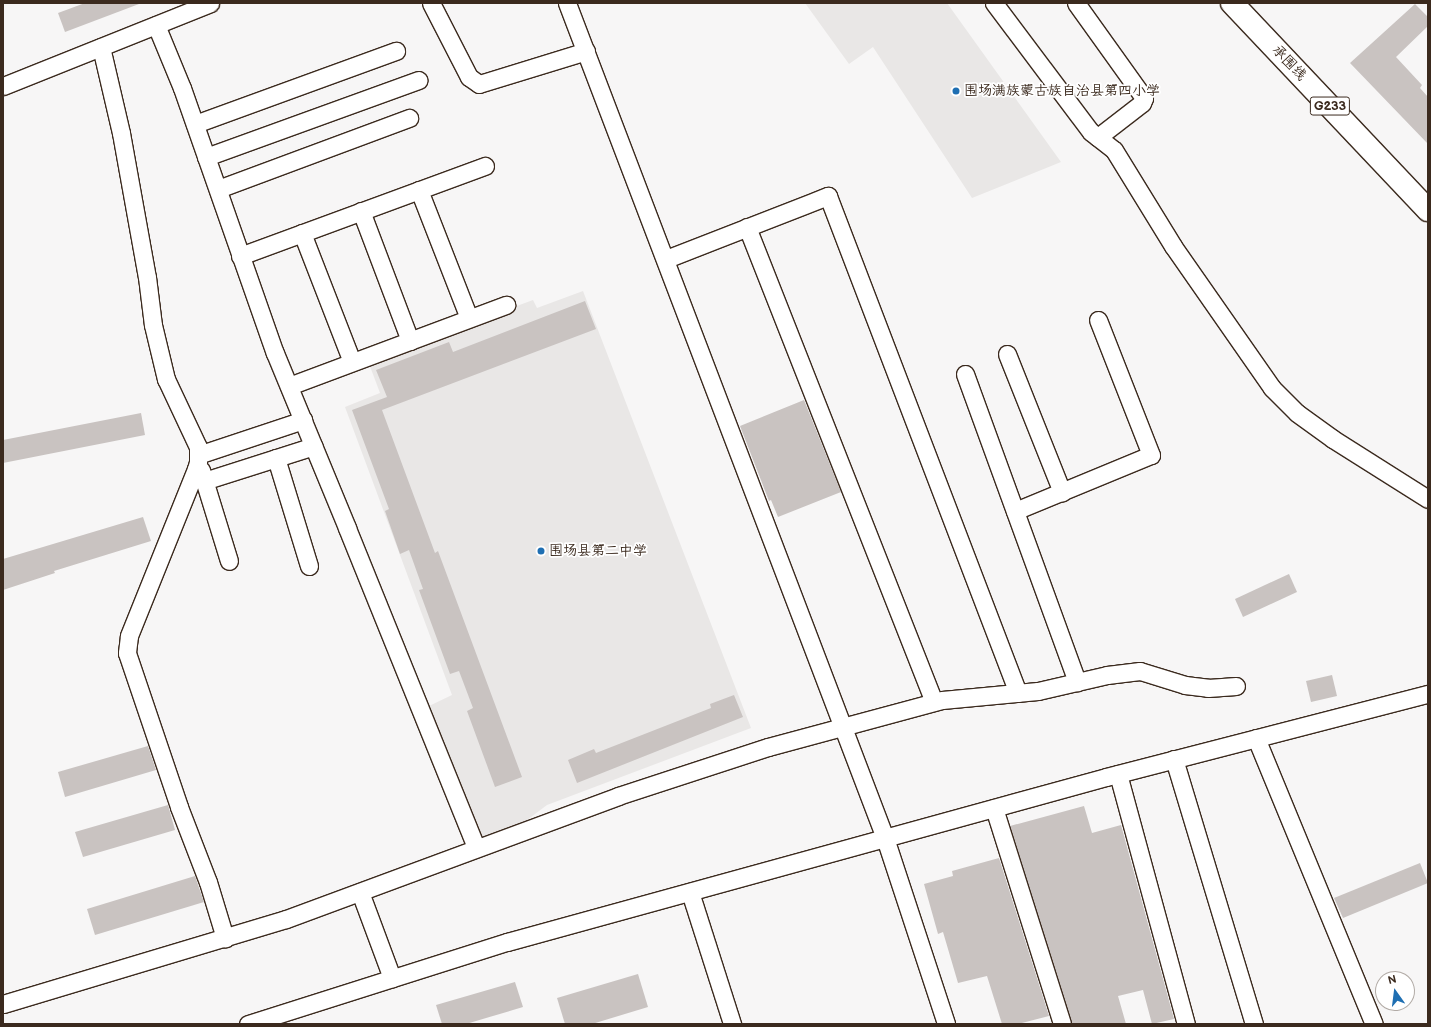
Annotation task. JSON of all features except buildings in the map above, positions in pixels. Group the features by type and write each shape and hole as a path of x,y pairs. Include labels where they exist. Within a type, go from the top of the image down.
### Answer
{"highway":[{"name":"承围线","path":"1232,3 1428,210"}],"street":[{"path":"3,86 210,3"},
{"path":"431,3 466,72 469,77 479,84 586,52"},
{"path":"567,3 666,259 885,838 946,1024"},
{"path":"994,3 1091,132 1114,150 1173,246 1272,388 1297,413 1428,499"},
{"path":"1076,3 1144,98 1142,102 1098,137"},
{"path":"156,25 195,124 275,353 476,848"},
{"path":"101,47 121,133 147,277 153,325 166,379 198,448 198,459 204,481 229,561"},
{"path":"195,124 396,51"},
{"path":"206,158 419,80"},
{"path":"218,189 409,118"},
{"path":"240,256 485,166"},
{"path":"419,190 469,318"},
{"path":"666,259 828,196 1018,693"},
{"path":"360,212 410,341"},
{"path":"747,227 934,702"},
{"path":"302,233 352,362"},
{"path":"288,386 506,304"},
{"path":"1015,511 1151,455 1098,320"},
{"path":"1007,354 1062,492"},
{"path":"965,374 1077,682"},
{"path":"225,938 208,882 178,807 127,653 129,636 198,459 303,420"},
{"path":"204,481 314,446"},
{"path":"276,458 309,566"},
{"path":"3,1004 286,919 618,796 768,747 844,728 934,702 1038,691 1107,675 1140,671 1185,685 1208,688 1236,686"},
{"path":"248,1024 508,942 1118,774 1428,694"},
{"path":"1256,738 1374,1024"},
{"path":"1174,759 1254,1024"},
{"path":"1118,774 1186,1024"},
{"path":"994,808 1062,1024"},
{"path":"360,892 392,978"},
{"path":"690,892 732,1024"}],"shaded area":[{"name":"围场满族蒙古族自治县第四小学","path":"805,3 947,3 1061,162 972,198 873,47 849,64"},
{"name":"围场县第二中学","path":"583,291 751,728 547,805 527,820 481,840 427,707 452,695 345,407 380,393 368,361 533,300 537,308"}],"place":[{"name":"围场满族蒙古族自治县第四小学","path":"956,91"},
{"name":"围场县第二中学","path":"541,551"}]}
